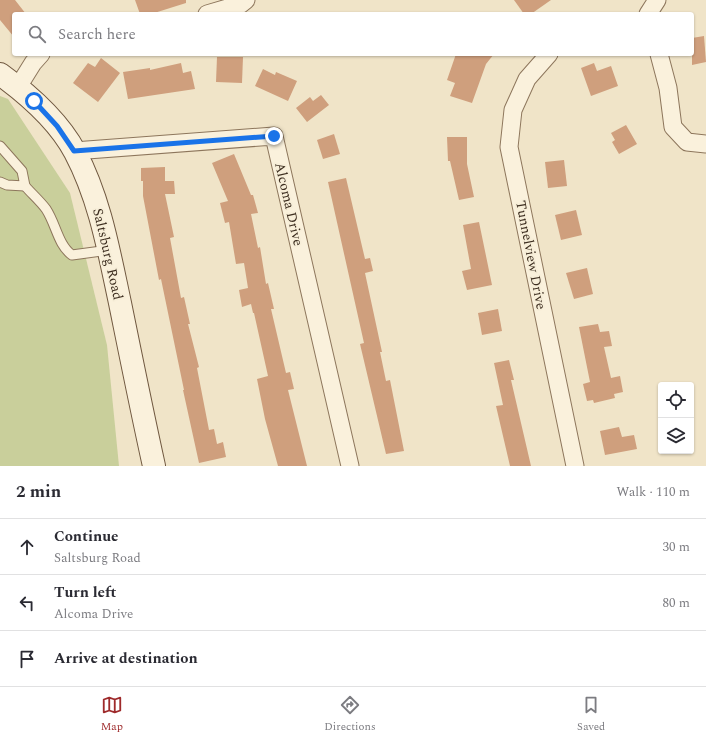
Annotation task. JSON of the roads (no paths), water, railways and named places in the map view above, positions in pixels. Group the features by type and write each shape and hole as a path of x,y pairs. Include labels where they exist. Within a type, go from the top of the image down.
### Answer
{"main road":[{"name":"Saltsburg Road","path":"0,74 34,101 57,126 74,151 88,181 100,214 109,250 154,466"}],"street":[{"path":"214,12 241,4 246,0"},
{"path":"649,12 657,0"},
{"path":"18,87 39,56"},
{"name":"Tunnelview Drive","path":"547,56 527,79 513,110 509,147 575,466"},
{"path":"660,56 668,88 673,127 687,142 706,144"},
{"name":"Alcoma Drive","path":"74,151 274,136 350,466"}],"lane":[{"path":"0,146 22,171 25,186 45,208 62,245 68,252 72,255 109,250"},
{"path":"0,182 7,185 25,186"}]}
